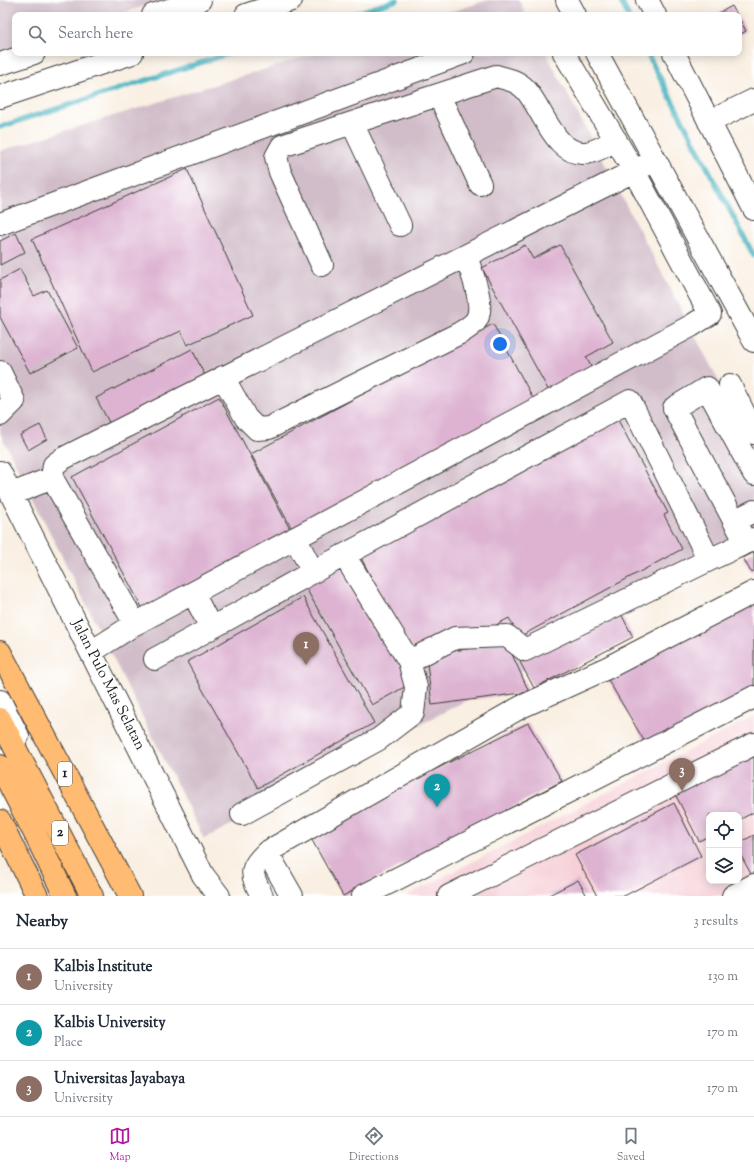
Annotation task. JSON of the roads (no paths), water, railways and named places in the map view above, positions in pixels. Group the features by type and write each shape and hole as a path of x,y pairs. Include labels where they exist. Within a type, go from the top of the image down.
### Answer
{"highway":[{"name":"1","path":"0,652 130,896"},
{"name":"2","path":"0,719 92,896"},
{"name":"2","path":"0,766 36,834 65,896"},
{"path":"0,790 53,896"},
{"path":"0,821 5,843 37,896"}],"street":[{"path":"162,12 200,0"},
{"path":"255,12 291,0"},
{"path":"567,0 573,12"},
{"path":"647,0 653,12"},
{"path":"0,64 25,56"},
{"path":"0,97 123,56"},
{"path":"0,224 456,56"},
{"path":"91,652 135,624 691,326 710,314 634,171 566,56"},
{"path":"599,56 754,341"},
{"path":"676,56 754,210"},
{"path":"322,265 280,172 276,157 282,146 496,76 513,80 526,90 559,143 574,151 589,152 616,140"},
{"path":"439,95 480,184"},
{"path":"709,122 754,100"},
{"path":"352,123 400,225"},
{"path":"135,624 52,478 54,465 62,459 656,159"},
{"path":"223,378 246,418 257,429 269,428 460,333 475,321 480,311 478,296 466,256"},
{"path":"0,372 14,400 0,415"},
{"path":"730,385 754,433"},
{"path":"409,661 455,638 507,636 526,650 750,541 734,521 674,408 707,388 754,474"},
{"path":"155,659 312,572 630,401 709,560"},
{"name":"Jalan Pulo Mas Selatan","path":"0,472 203,875 219,896"},
{"path":"12,494 52,478"},
{"path":"734,521 754,511"},
{"path":"295,538 312,572"},
{"path":"242,814 379,739 413,712 416,687 409,661 344,555"},
{"path":"262,896 253,878 254,864 267,852 521,707 607,668 754,592"},
{"path":"193,593 211,628"},
{"path":"363,896 754,697"},
{"path":"0,701 100,896"},
{"path":"449,896 754,744"},
{"path":"0,756 71,896"},
{"path":"267,852 292,896"},
{"path":"733,896 754,885"}],"waterway":[{"path":"359,12 397,0"},
{"path":"620,0 626,12"},
{"path":"0,127 222,56"},
{"path":"649,56 754,256"}],"place":[{"name":"Kalbis Institute","path":"306,665"},
{"name":"Universitas Jayabaya","path":"682,791"},
{"name":"Kalbis University","path":"437,807"}]}
